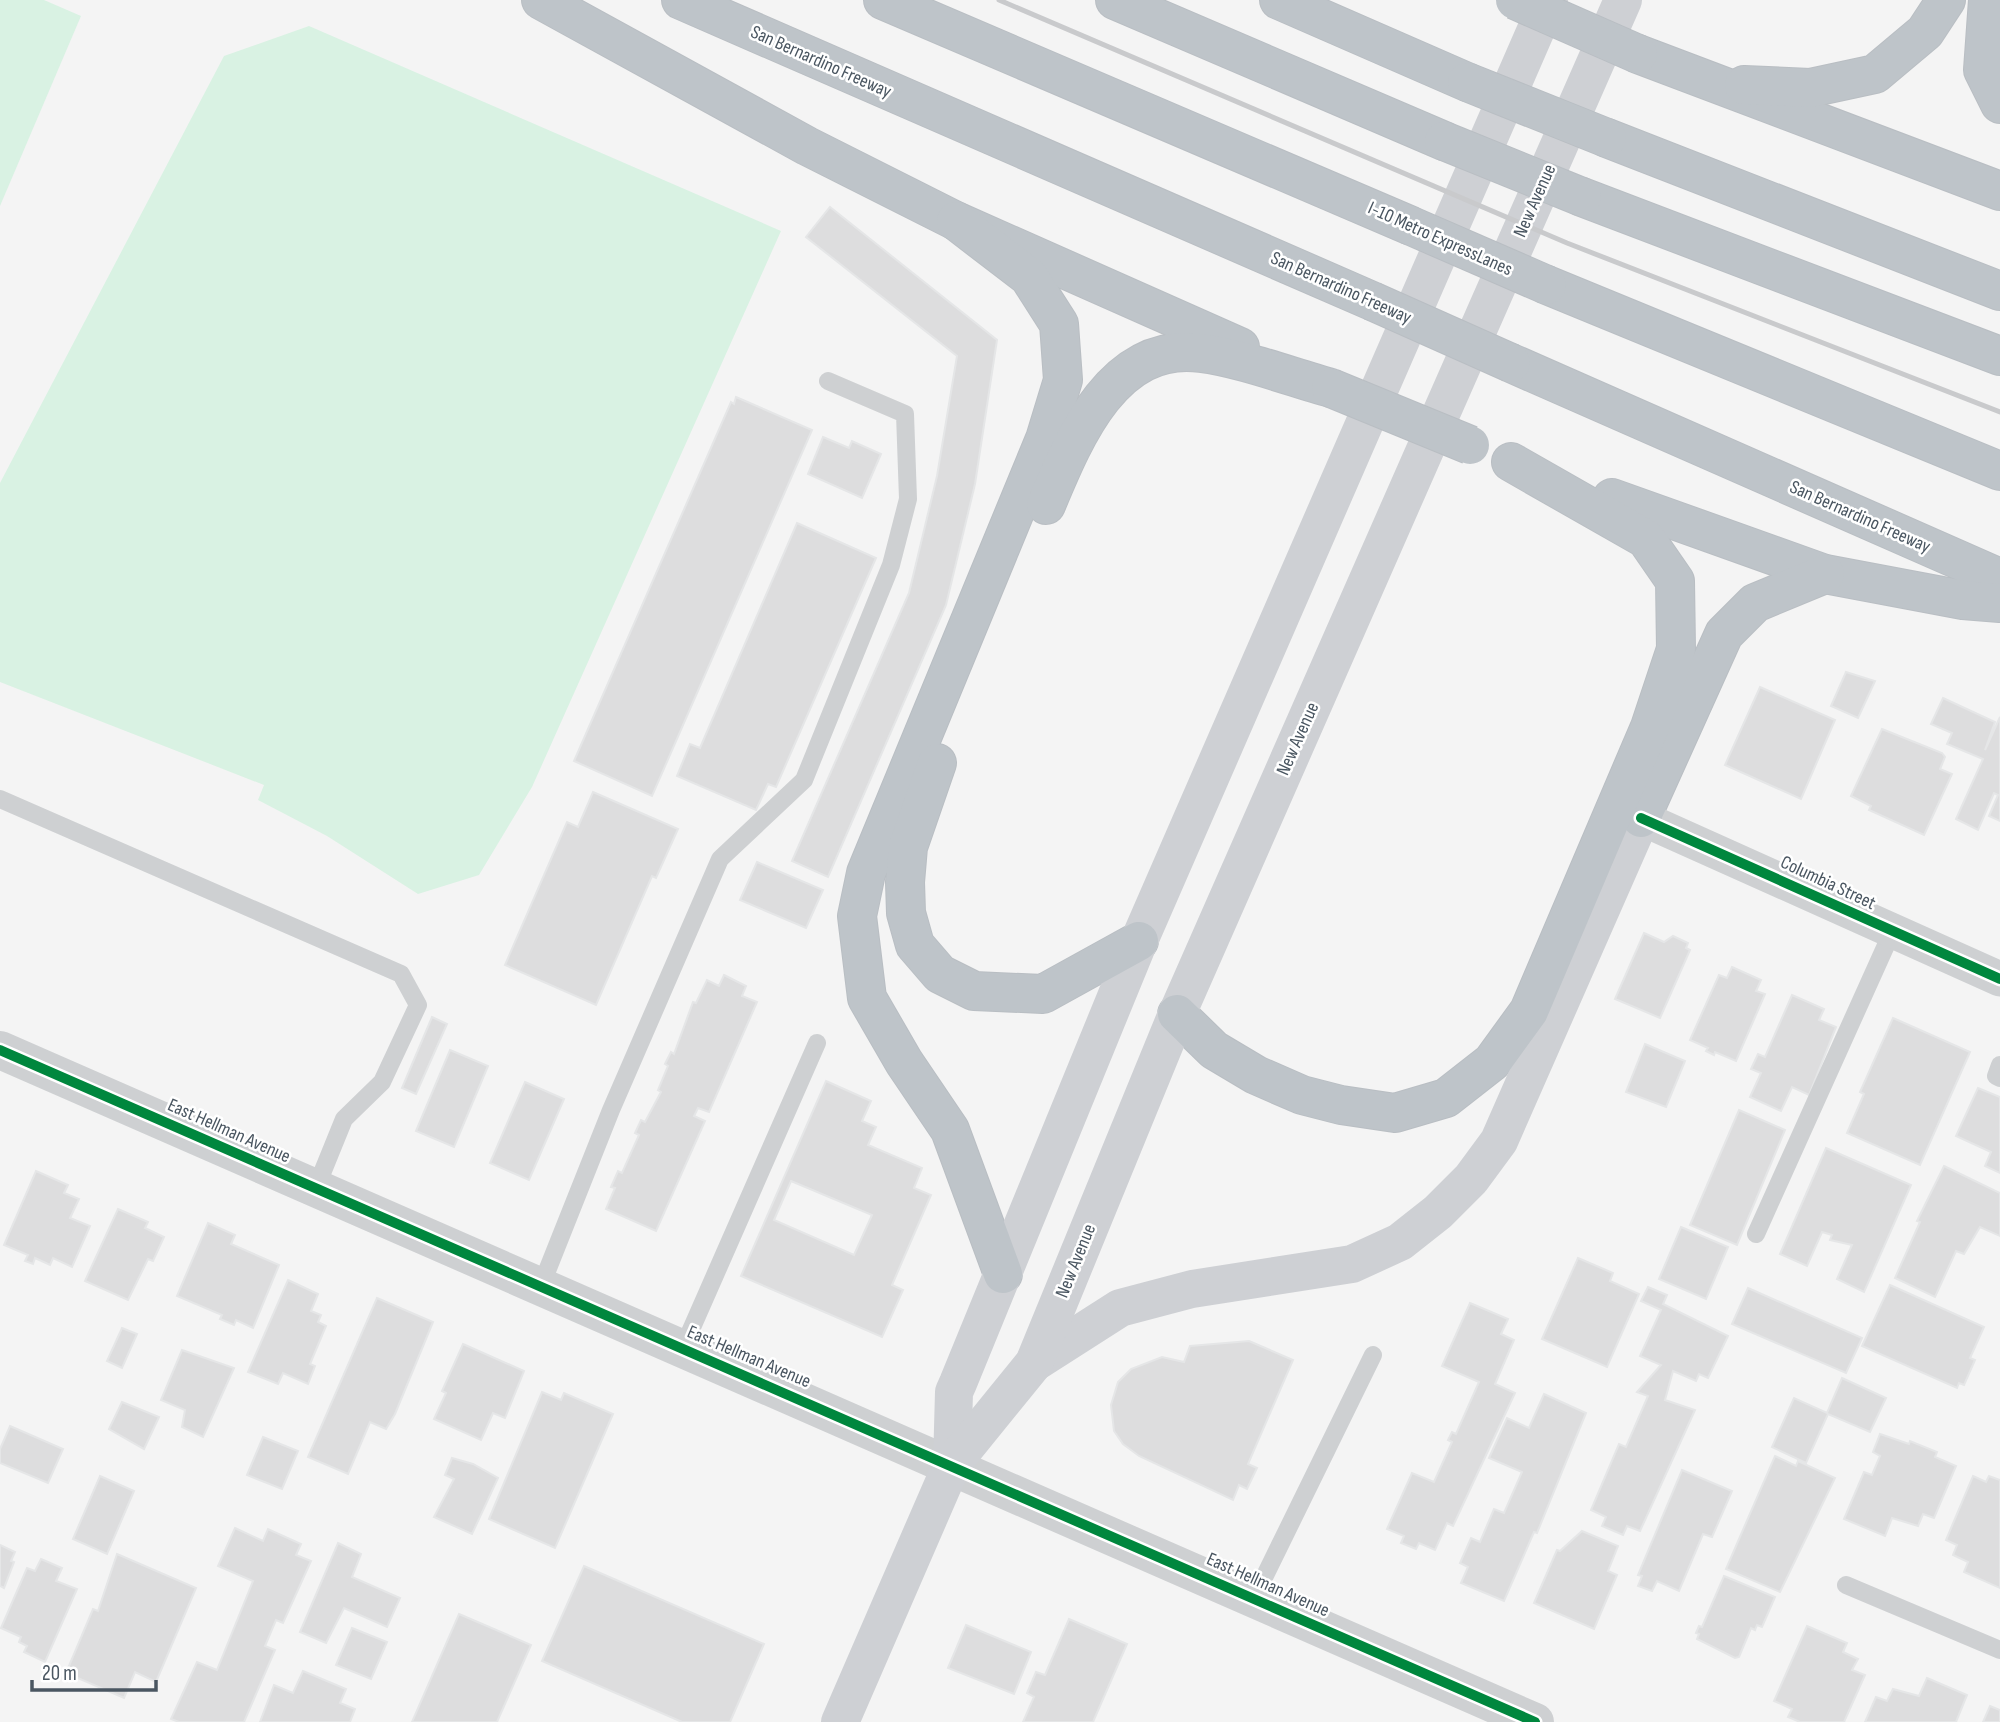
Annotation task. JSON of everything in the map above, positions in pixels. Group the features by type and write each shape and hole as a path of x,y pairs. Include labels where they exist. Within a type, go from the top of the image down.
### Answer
{"highway":[{"path":"541,0 807,146 957,221 1331,388 1511,462 1825,574 1963,600 2000,603"},
{"name":"San Bernardino Freeway","path":"681,0 2000,578"},
{"name":"I-10 Metro ExpressLanes","path":"883,0 1547,285 2000,471"},
{"path":"1115,0 1582,197 2000,356"},
{"path":"1279,0 1467,82 2000,291"},
{"path":"1515,0 1713,84 2000,191"},
{"path":"1713,84 1810,88 1875,74 1925,32 1945,0"},
{"path":"1987,0 1983,70 2000,104"},
{"path":"957,221 1028,277 1059,324 1063,380 1045,439 866,873 858,916 867,998 904,1062 950,1130 1003,1274"},
{"path":"1139,941 1043,994 974,991 940,974 915,944 906,913 908,847 924,793 1059,473 1083,425 1115,380 1154,355 1200,352 1331,388"},
{"path":"1177,1014 1214,1050 1256,1075 1302,1095 1341,1105 1395,1113 1446,1098 1492,1062 1528,1011 1650,727 1676,649 1675,581 1646,539 1511,462"},
{"path":"1641,818 1724,634 1755,603 1825,574"}],"main road":[{"name":"New Avenue","path":"952,1464 954,1392 1139,941 1549,0"},
{"name":"New Avenue","path":"840,1722 952,1464 1034,1363 1177,1014 1623,0"},
{"path":"1034,1363 1120,1308 1192,1289 1352,1264 1400,1242 1438,1212 1471,1179 1499,1141 1641,818"}],"street":[{"name":"Columbia Street","path":"1641,818 2000,979"},
{"name":"East Hellman Avenue","path":"0,1050 952,1464 1535,1722"}],"lane":[{"path":"541,1286 611,1110 720,859 804,780 891,565 908,499 905,414 828,381"},
{"path":"0,799 401,974 418,1005 382,1082 344,1119 316,1188"},
{"path":"1756,1234 1892,932"},
{"path":"683,1348 817,1043"},
{"path":"2000,1065 1996,1076 2000,1077"},
{"path":"1254,1598 1373,1355"},
{"path":"1846,1585 2000,1650"}],"green space":[{"path":"0,0 44,0 81,16 0,206"},
{"path":"309,26 781,231 532,787 479,875 418,894 327,836 258,800 264,785 0,682 0,483 224,56"}],"building":[{"path":"830,207 997,340 975,484 946,605 828,877 792,861 909,593 937,476 957,356 806,237"},
{"path":"736,397 812,430 652,796 574,761 731,402 734,404"},
{"path":"823,437 849,448 852,441 881,454 862,498 808,474"},
{"path":"797,523 876,558 776,787 768,784 756,810 677,776 690,744 700,748"},
{"path":"1846,672 1875,681 1858,718 1831,706"},
{"path":"1760,687 1835,720 1801,799 1725,765"},
{"path":"1943,698 1995,722 1985,750 2000,717 2000,821 1989,816 1998,795 1994,793 1978,830 1956,819 1983,759 1947,744 1952,733 1931,724"},
{"path":"1882,729 1942,753 1945,757 1940,769 1952,774 1924,835 1869,810 1871,806 1851,796"},
{"path":"593,792 678,829 656,878 652,876 596,1005 505,965 567,822 578,827"},
{"path":"757,862 823,890 806,928 740,900"},
{"path":"1644,933 1664,942 1673,936 1688,943 1686,948 1690,950 1660,1018 1615,999"},
{"path":"1732,967 1761,980 1756,991 1765,994 1736,1061 1715,1052 1714,1055 1706,1051 1708,1048 1690,1040 1719,975 1727,978"},
{"path":"724,975 746,986 742,996 757,1002 709,1112 698,1108 694,1116 705,1121 656,1231 606,1209 615,1188 611,1187 618,1171 622,1173 639,1135 635,1133 641,1120 645,1122 661,1092 658,1090 668,1066 665,1064 671,1052 674,1054 693,1002 696,1003 707,980 719,986"},
{"path":"1792,995 1824,1009 1819,1020 1836,1027 1809,1095 1792,1087 1781,1111 1750,1097 1761,1073 1751,1069 1758,1054 1765,1057"},
{"path":"432,1017 447,1024 416,1094 402,1088"},
{"path":"1893,1018 1970,1052 1920,1165 1847,1133 1864,1094 1860,1092"},
{"path":"1645,1044 1685,1061 1666,1107 1626,1092"},
{"path":"450,1050 488,1066 454,1147 416,1131"},
{"path":"826,1081 871,1101 862,1121 876,1127 868,1145 922,1168 914,1188 931,1195 892,1285 903,1290 882,1337 741,1276","holes":["791,1181 872,1215 854,1255 774,1220"]},
{"path":"525,1082 564,1099 529,1180 490,1163"},
{"path":"1978,1088 2000,1097 2000,1173 1985,1166 1991,1152 1956,1136"},
{"path":"1739,1110 1785,1130 1737,1245 1690,1225"},
{"path":"1826,1148 1911,1185 1864,1292 1837,1279 1852,1245 1830,1240 1832,1235 1822,1232 1807,1266 1780,1254"},
{"path":"1944,1166 2000,1193 2000,1236 1980,1227 1964,1254 1956,1251 1935,1297 1895,1278 1920,1222 1917,1221"},
{"path":"36,1171 68,1185 64,1193 79,1199 70,1218 90,1226 72,1267 53,1258 50,1265 35,1258 33,1264 25,1261 28,1255 4,1245"},
{"path":"118,1209 148,1222 145,1228 164,1237 153,1261 148,1259 128,1300 85,1281"},
{"path":"208,1223 235,1235 231,1244 279,1265 253,1328 236,1320 234,1325 220,1319 222,1315 177,1296"},
{"path":"1681,1227 1728,1247 1706,1299 1659,1279"},
{"path":"1578,1258 1613,1273 1610,1281 1639,1294 1607,1367 1542,1339"},
{"path":"288,1280 318,1294 311,1311 321,1315 318,1322 326,1326 310,1364 315,1366 308,1384 283,1373 278,1384 248,1372"},
{"path":"1890,1285 1984,1327 1970,1358 1975,1360 1964,1385 1959,1383 1957,1388 1862,1346"},
{"path":"1648,1287 1667,1295 1663,1304 1728,1336 1708,1378 1699,1374 1696,1381 1673,1371 1665,1400 1695,1410 1640,1531 1627,1526 1623,1535 1602,1526 1606,1517 1591,1510 1619,1444 1626,1447 1648,1396 1637,1392 1661,1365 1640,1356 1661,1310 1641,1301"},
{"path":"1748,1288 1862,1338 1846,1373 1732,1324"},
{"path":"377,1298 433,1322 395,1414 386,1429 370,1422 348,1474 308,1457"},
{"path":"1470,1303 1508,1319 1501,1334 1514,1340 1495,1384 1515,1393 1453,1526 1447,1523 1435,1550 1419,1543 1416,1549 1401,1543 1404,1536 1387,1529 1412,1473 1434,1482 1452,1442 1448,1440 1452,1432 1456,1434 1479,1382 1442,1366"},
{"path":"122,1328 137,1334 122,1368 107,1361"},
{"path":"1249,1341 1293,1360 1248,1464 1257,1468 1247,1489 1239,1485 1233,1500 1139,1456 1123,1444 1114,1431 1111,1405 1118,1382 1131,1369 1162,1357 1184,1362 1190,1346"},
{"path":"463,1344 524,1371 505,1418 493,1413 481,1440 434,1419 446,1393 442,1391"},
{"path":"182,1350 234,1368 203,1437 182,1427 185,1410 161,1400"},
{"path":"1842,1378 1886,1398 1870,1432 1828,1414 1806,1463 1772,1447 1794,1398 1827,1413"},
{"path":"542,1392 561,1400 564,1393 613,1414 555,1548 489,1519"},
{"path":"1544,1394 1586,1413 1537,1533 1534,1532 1504,1601 1461,1583 1468,1567 1460,1563 1471,1538 1480,1542 1494,1509 1504,1513 1522,1472 1489,1458 1507,1418 1529,1428"},
{"path":"122,1402 159,1417 144,1449 109,1429"},
{"path":"10,1426 63,1449 48,1483 0,1463 0,1449"},
{"path":"1880,1434 1909,1444 1910,1441 1937,1452 1935,1457 1956,1466 1934,1518 1923,1514 1918,1526 1892,1518 1885,1536 1844,1519 1864,1472 1872,1475 1880,1456 1873,1452"},
{"path":"263,1437 298,1451 282,1489 247,1475"},
{"path":"1775,1456 1796,1466 1798,1461 1835,1478 1780,1592 1726,1569"},
{"path":"452,1458 473,1464 498,1478 472,1534 434,1517 454,1479 445,1475"},
{"path":"1682,1470 1732,1491 1712,1537 1703,1534 1679,1591 1657,1581 1652,1591 1638,1586 1642,1576 1638,1575"},
{"path":"100,1476 134,1491 107,1554 73,1539"},
{"path":"1973,1476 1986,1482 1989,1476 2000,1480 2000,1588 1964,1572 1968,1562 1953,1555 1957,1545 1946,1540"},
{"path":"235,1528 263,1541 268,1529 301,1544 296,1555 311,1561 283,1623 276,1620 265,1646 275,1650 244,1722 179,1722 171,1719 197,1662 217,1670 253,1581 218,1566"},
{"path":"1582,1531 1618,1546 1608,1571 1617,1575 1594,1629 1534,1603 1557,1550 1560,1551"},
{"path":"338,1543 361,1554 352,1577 400,1598 387,1627 344,1608 326,1643 300,1632"},
{"path":"0,1545 15,1552 4,1588 0,1586"},
{"path":"117,1554 196,1588 156,1682 135,1672 124,1698 66,1673 93,1609 98,1611"},
{"path":"41,1559 62,1568 56,1581 77,1589 45,1662 24,1652 27,1646 19,1642 21,1637 1,1628 27,1568 35,1571"},
{"path":"584,1566 764,1644 730,1722 682,1722 542,1661"},
{"path":"1724,1576 1775,1597 1762,1627 1757,1625 1755,1630 1751,1628 1739,1657 1735,1658 1697,1639 1699,1634 1696,1633 1699,1626 1702,1627"},
{"path":"459,1614 531,1645 497,1722 412,1722"},
{"path":"1069,1619 1127,1644 1093,1722 1023,1722 1034,1697 1027,1693 1036,1672 1045,1675"},
{"path":"966,1625 1031,1652 1014,1694 948,1668"},
{"path":"1807,1626 1847,1643 1843,1652 1858,1659 1852,1670 1865,1675 1844,1722 1800,1722 1788,1717 1792,1709 1774,1701"},
{"path":"352,1628 387,1642 371,1679 336,1665"},
{"path":"303,1671 346,1689 340,1703 355,1709 350,1722 260,1722 274,1685 293,1693"},
{"path":"1927,1678 1967,1695 1956,1722 1865,1722 1876,1697 1887,1701 1893,1689 1919,1696"},
{"path":"1990,1706 2000,1710 2000,1722 1983,1722"}],"railway":[{"path":"999,0 1567,243 2000,412"}],"cycle path":[{"path":"1641,818 2000,979"},
{"path":"0,1050 1535,1722"}]}
